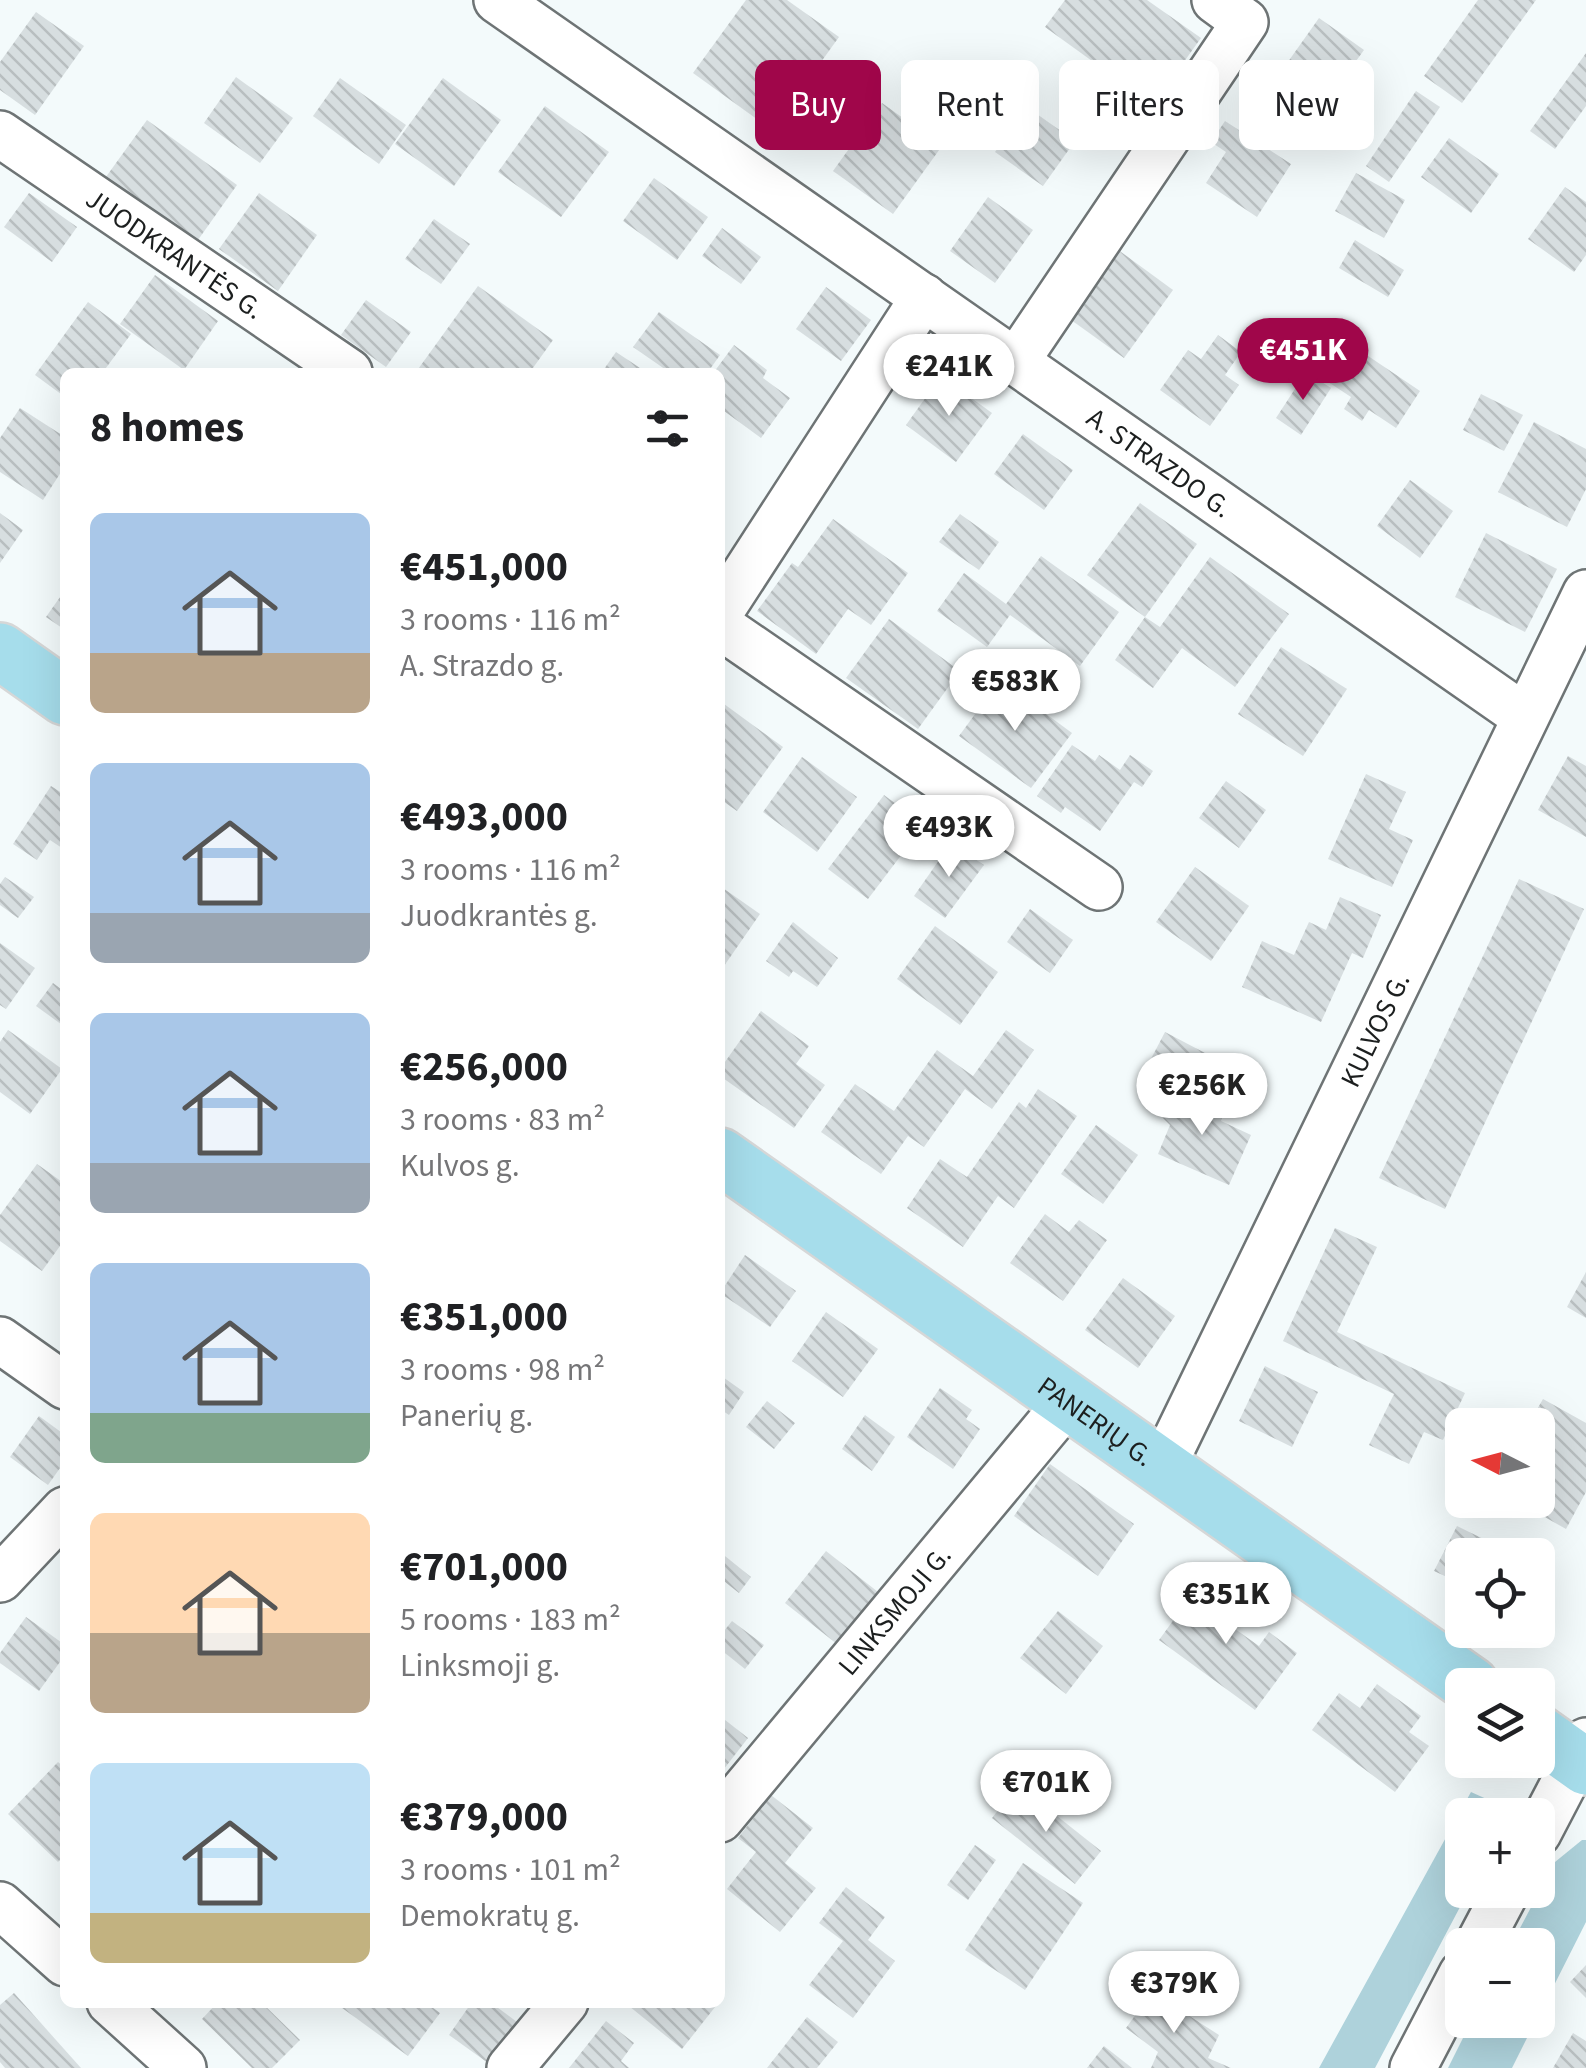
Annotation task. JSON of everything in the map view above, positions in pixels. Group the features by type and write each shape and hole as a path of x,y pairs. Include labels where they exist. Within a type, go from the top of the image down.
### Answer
{"main road":[{"path":"0,651 60,693"},
{"name":"PANERIŲ G.","path":"725,1159 1447,1668"}],"street":[{"name":"A. STRAZDO G.","path":"497,0 1525,717"},
{"path":"1017,360 1245,22 1215,0"},
{"name":"JUODKRANTĖS G.","path":"0,134 343,368"},
{"path":"725,604 924,297"},
{"name":"KULVOS G.","path":"1163,1466 1586,593"},
{"path":"725,629 1098,887"},
{"path":"0,1340 60,1382"},
{"name":"LINKSMOJI G.","path":"725,1812 1070,1399"},
{"path":"0,1579 60,1515"},
{"path":"1552,1798 1571,1750"},
{"path":"0,1904 60,1958"},
{"path":"1412,2068 1445,2006"},
{"path":"117,2008 183,2068"},
{"path":"510,2068 560,2008"}],"shaded area":[{"path":"1445,1839 1445,1908 1459,1908 1449,1928 1445,1928 1445,1935 1375,2068 1319,2068"},
{"path":"1586,1840 1586,1922 1555,1983 1555,1928 1520,1928 1531,1908 1555,1908 1555,1862"},
{"path":"1463,2038 1527,2038 1512,2068 1448,2068"}],"building":[{"path":"746,0 787,0 839,37 822,60 755,60 755,118 693,73"},
{"path":"1065,0 1147,0 1201,38 1185,60 1091,60 1045,27"},
{"path":"1478,0 1536,0 1462,103 1424,76"},
{"path":"36,12 84,46 35,115 0,90 0,62"},
{"path":"1319,18 1364,50 1357,60 1289,60"},
{"path":"1586,53 1586,106 1555,149 1530,131"},
{"path":"236,77 293,118 260,163 204,123"},
{"path":"340,78 406,125 379,164 313,116"},
{"path":"443,78 501,120 454,186 395,144"},
{"path":"1416,91 1440,107 1389,182 1366,166"},
{"path":"881,104 901,117 901,150 939,150 893,214 833,171 848,150 881,150"},
{"path":"545,106 609,152 561,217 498,172"},
{"path":"1039,116 1059,130 1059,150 1069,150 1043,186 995,152 1039,150"},
{"path":"147,120 237,185 193,247 103,181"},
{"path":"1225,121 1239,130 1239,150 1270,150 1291,164 1257,217 1206,183 1226,152 1219,147 1219,130"},
{"path":"1449,138 1499,174 1471,213 1421,177"},
{"path":"1356,173 1405,200 1384,238 1335,211"},
{"path":"654,178 708,217 677,260 623,221"},
{"path":"1565,187 1586,202 1586,255 1574,272 1528,239"},
{"path":"29,193 77,227 52,262 4,227"},
{"path":"259,193 317,235 278,291 219,249"},
{"path":"988,197 1033,230 995,283 950,251"},
{"path":"434,219 470,244 441,284 405,259"},
{"path":"722,228 761,257 741,284 702,256"},
{"path":"1355,240 1404,270 1388,297 1339,268"},
{"path":"1117,249 1173,290 1124,358 1067,317"},
{"path":"155,275 218,321 185,368 120,324"},
{"path":"478,286 553,340 533,368 419,368"},
{"path":"826,287 871,320 841,361 796,329"},
{"path":"366,300 411,332 386,367 341,335"},
{"path":"88,302 131,334 106,368 60,368 60,393 35,375"},
{"path":"659,312 720,355 711,368 663,368 633,347"},
{"path":"1218,335 1241,352 1225,375 1239,385 1210,426 1160,390 1188,350 1201,359"},
{"path":"1337,335 1420,391 1396,428 1369,410 1362,421 1344,409 1351,397 1313,372"},
{"path":"734,345 767,370 763,378 790,398 761,438 725,412 725,368 717,368"},
{"path":"616,352 640,368 605,368"},
{"path":"1306,372 1331,388 1301,435 1276,418"},
{"path":"941,376 992,413 956,462 906,425"},
{"path":"1481,394 1523,415 1504,451 1463,430"},
{"path":"20,408 60,434 60,474 43,500 0,472 0,438"},
{"path":"1534,422 1586,449 1586,489 1567,527 1498,492"},
{"path":"1023,434 1073,470 1044,510 994,474"},
{"path":"1410,480 1453,511 1420,558 1377,526"},
{"path":"1140,503 1197,544 1145,617 1087,575"},
{"path":"0,513 23,530 0,563"},
{"path":"960,514 999,542 979,570 939,542"},
{"path":"833,519 908,573 871,625 848,609 816,654 757,611 792,563 798,567"},
{"path":"1486,533 1557,569 1525,632 1455,597"},
{"path":"1041,556 1119,612 1080,666 1010,615 987,647 937,611 964,573 1006,604"},
{"path":"1210,557 1289,614 1235,687 1182,648 1153,688 1115,660 1145,617 1160,627"},
{"path":"60,597 60,627 46,617"},
{"path":"889,619 960,671 918,729 846,678"},
{"path":"1281,647 1347,689 1303,756 1238,714"},
{"path":"1000,680 1072,733 1031,788 959,736"},
{"path":"725,705 783,747 737,811 725,803"},
{"path":"1072,745 1095,761 1099,755 1120,770 1130,755 1153,771 1142,787 1134,782 1100,831 1065,807 1061,813 1037,796"},
{"path":"1568,756 1586,766 1586,837 1538,810"},
{"path":"802,757 857,797 817,852 763,812"},
{"path":"1366,774 1406,792 1389,829 1413,840 1392,887 1328,859"},
{"path":"1226,781 1266,810 1239,848 1199,818"},
{"path":"51,786 60,792 60,847 50,840 37,860 13,844"},
{"path":"884,795 924,825 868,899 828,869"},
{"path":"951,843 984,865 945,918 914,896"},
{"path":"1195,867 1249,906 1211,961 1156,922"},
{"path":"5,877 34,897 18,918 0,905 0,884"},
{"path":"1519,879 1584,909 1445,1209 1379,1178"},
{"path":"725,890 760,914 725,965"},
{"path":"1340,897 1381,915 1363,958 1352,953 1321,1022 1242,987 1262,941 1294,955 1309,922 1326,930"},
{"path":"1030,909 1073,940 1050,973 1007,942"},
{"path":"793,922 838,958 817,987 793,971 789,977 766,961"},
{"path":"935,926 998,972 960,1025 897,979"},
{"path":"0,943 35,968 6,1009 0,1005"},
{"path":"53,983 60,988 60,1023 36,1006"},
{"path":"761,1011 809,1046 796,1064 825,1085 794,1128 725,1080 725,1062"},
{"path":"8,1030 60,1068 30,1114 0,1092 0,1042"},
{"path":"1006,1030 1034,1050 992,1109 965,1089 924,1147 908,1136 881,1174 821,1132 855,1084 894,1111 937,1050 973,1076"},
{"path":"1165,1032 1226,1064 1209,1095 1179,1078 1172,1091 1142,1076"},
{"path":"1038,1089 1077,1116 1014,1208 998,1196 963,1247 907,1208 940,1159 967,1177 1019,1102 1026,1108"},
{"path":"1184,1092 1225,1110 1221,1121 1251,1135 1229,1185 1158,1154 1170,1125 1161,1116 1164,1103"},
{"path":"1096,1125 1138,1155 1103,1204 1061,1174"},
{"path":"37,1164 60,1180 60,1246 42,1271 0,1241 0,1215"},
{"path":"1045,1214 1069,1232 1079,1220 1107,1240 1063,1301 1010,1263"},
{"path":"1335,1228 1377,1247 1337,1332 1465,1393 1458,1408 1445,1408 1443,1440 1424,1432 1409,1464 1369,1445 1394,1394 1283,1341"},
{"path":"745,1255 796,1291 770,1327 725,1296 725,1285"},
{"path":"1586,1272 1586,1318 1567,1307"},
{"path":"1123,1278 1175,1316 1138,1368 1085,1330"},
{"path":"826,1312 878,1349 843,1397 792,1361"},
{"path":"1265,1366 1318,1392 1292,1447 1239,1421"},
{"path":"725,1379 744,1392 729,1415 725,1412"},
{"path":"940,1388 972,1410 966,1419 980,1429 953,1469 907,1437"},
{"path":"1543,1399 1586,1423 1586,1492 1566,1529 1547,1518 1555,1518 1555,1408 1538,1408"},
{"path":"767,1401 795,1423 774,1449 746,1427"},
{"path":"865,1415 895,1437 872,1471 842,1449"},
{"path":"39,1416 60,1431 60,1468 48,1485 10,1457"},
{"path":"1050,1464 1134,1524 1098,1576 1014,1516"},
{"path":"1457,1526 1481,1538 1451,1538"},
{"path":"1445,1549 1445,1576 1434,1571"},
{"path":"826,1551 878,1592 837,1644 785,1603"},
{"path":"725,1556 751,1577 739,1593 725,1582"},
{"path":"1201,1582 1245,1615 1235,1629 1259,1646 1269,1632 1297,1653 1255,1710 1159,1640"},
{"path":"1058,1611 1103,1646 1066,1694 1020,1658"},
{"path":"26,1617 60,1641 60,1662 39,1691 0,1663 0,1653"},
{"path":"732,1621 764,1645 745,1669 725,1653 725,1630"},
{"path":"1377,1684 1421,1716 1409,1732 1429,1746 1395,1792 1312,1730 1339,1693 1360,1708"},
{"path":"725,1720 748,1738 725,1768"},
{"path":"58,1762 60,1764 58,1862 8,1814"},
{"path":"1018,1785 1101,1851 1075,1884 992,1818"},
{"path":"771,1795 813,1828 785,1863 816,1888 780,1932 727,1889 756,1852 738,1838"},
{"path":"975,1845 996,1860 968,1900 947,1885"},
{"path":"1023,1863 1083,1903 1025,1990 965,1950"},
{"path":"846,1887 885,1917 868,1940 895,1961 853,2018 809,1985 843,1941 819,1923"},
{"path":"1586,1965 1586,1998 1570,1982"},
{"path":"1152,1992 1219,2035 1208,2058 1231,2068 1151,2068 1158,2052 1126,2028"},
{"path":"14,1993 81,2068 5,2068 0,2062 0,2005"},
{"path":"212,2008 267,2008 300,2040 272,2068 252,2068 202,2019"},
{"path":"342,2008 433,2008 440,2013 408,2056"},
{"path":"468,2008 498,2008 517,2022 488,2063 449,2035"},
{"path":"631,2008 714,2008 682,2049"},
{"path":"807,2017 838,2042 817,2068 767,2068"},
{"path":"606,2021 634,2043 621,2061 629,2068 569,2068"},
{"path":"1573,2033 1586,2041 1586,2068 1553,2068"},
{"path":"1104,2046 1132,2068 1087,2068"}]}
